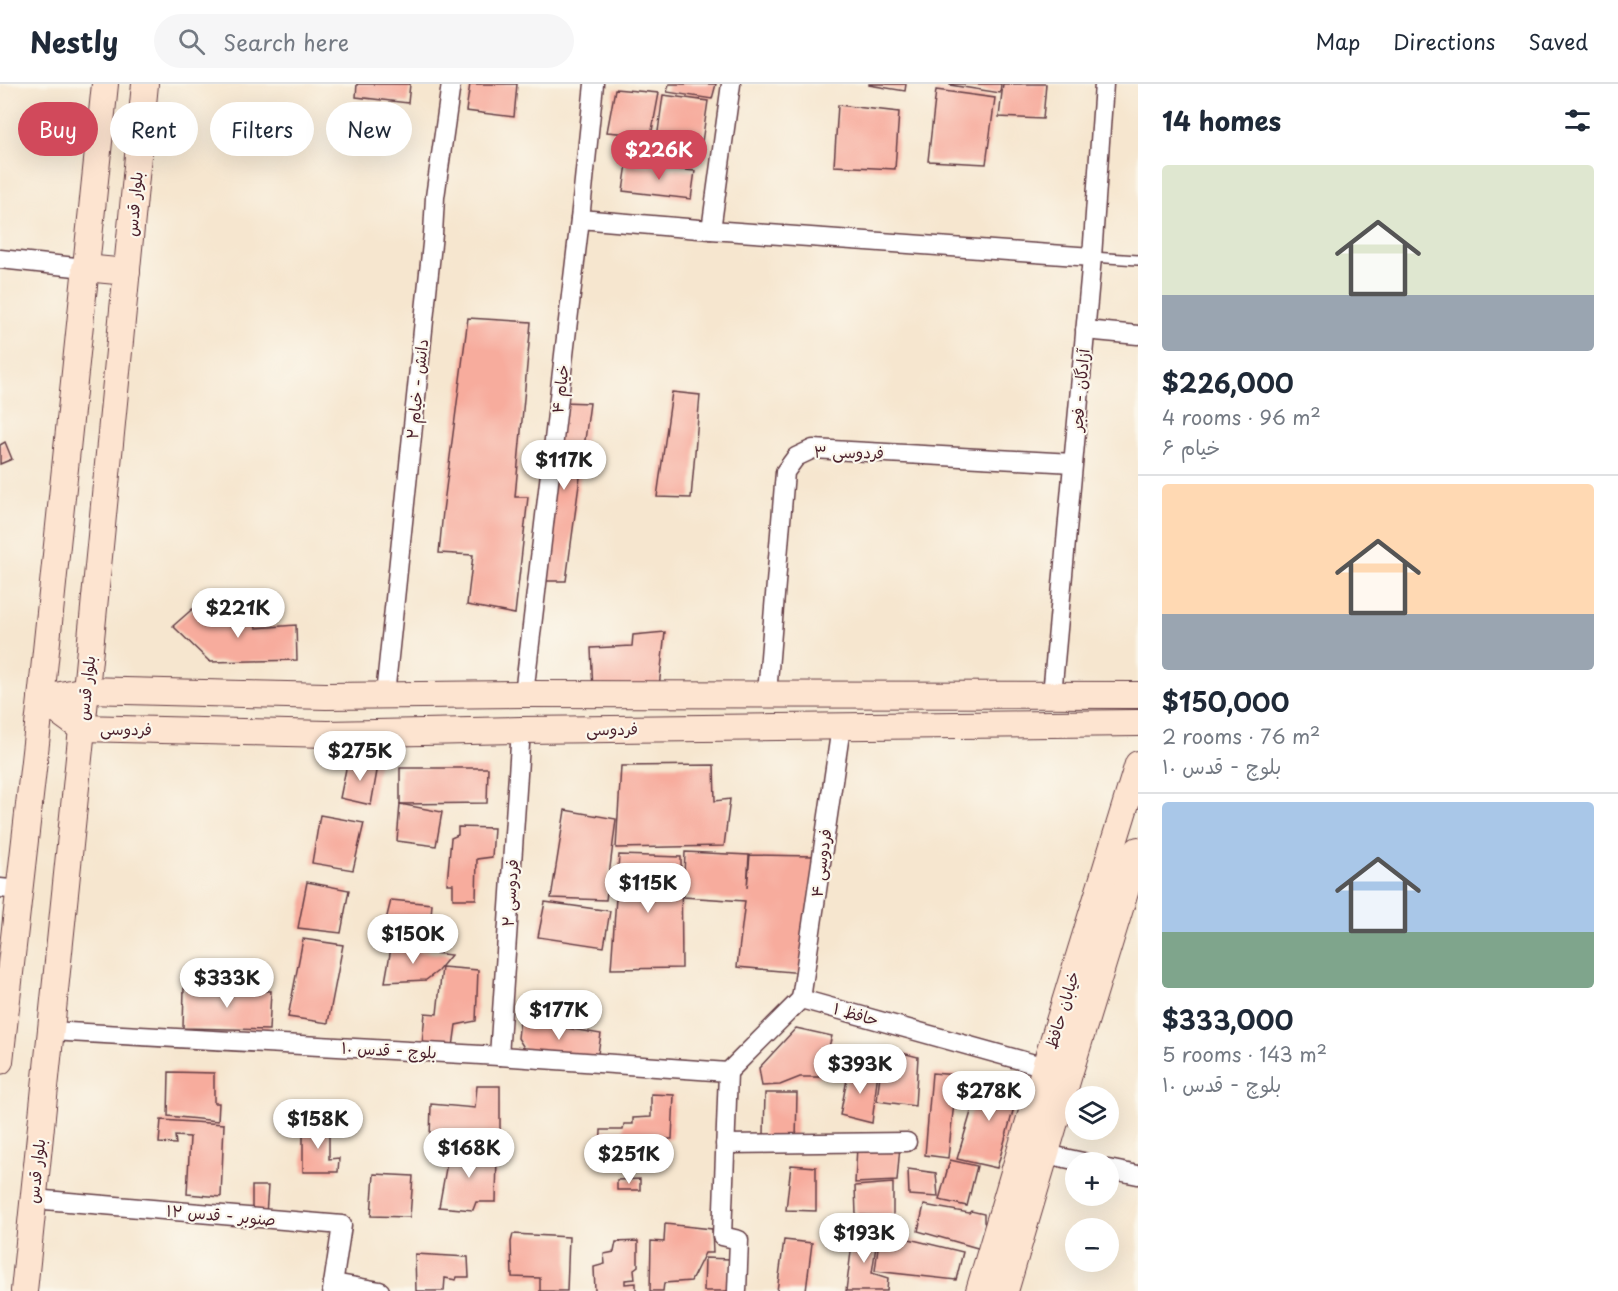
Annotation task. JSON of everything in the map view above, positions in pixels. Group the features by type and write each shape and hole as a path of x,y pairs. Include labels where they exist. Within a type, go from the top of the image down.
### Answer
{"main road":[{"path":"0,1061 9,889 41,699 105,84"},
{"name":"بلوار قدس","path":"24,1291 145,84"},
{"path":"85,268 127,272"},
{"path":"41,699 86,690 326,696 1138,695"},
{"name":"فردوسی","path":"41,699 81,728 328,734 1138,723"},
{"name":"خیابان حافظ","path":"979,1291 1138,764"},
{"name":"خیابان حافظ","path":"1005,1291 1138,850"}],"street":[{"name":"دانش - خیام ۲","path":"385,695 435,197 451,84"},
{"name":"خیام ۴","path":"524,694 594,84"},
{"path":"711,230 731,84"},
{"name":"آزادگان - فجر","path":"1052,695 1092,257 1104,84"},
{"path":"580,219 1092,257"},
{"path":"0,259 85,268"},
{"path":"1084,330 1138,335"},
{"name":"فردوسی ۳","path":"767,694 785,472 796,457 813,449 1074,463"},
{"name":"فردوسی ۴","path":"801,999 841,727"},
{"name":"فردوسی ۲","path":"499,1056 521,730"},
{"path":"737,1291 739,1240 722,1236 728,1072 801,999"},
{"name":"حافظ ۱","path":"801,999 1045,1067"},
{"name":"بلوچ - قدس ۱۰","path":"50,1031 499,1056 728,1072"},
{"path":"725,1144 907,1142"},
{"path":"1046,1154 1065,1158"},
{"path":"1119,1171 1138,1175"},
{"name":"صنوبر - قدس ۱۲","path":"33,1199 342,1225 333,1287"},
{"path":"333,1287 380,1291"}],"lane":[{"path":"1092,257 1138,260"}],"building":[{"path":"357,84 410,84 408,102 356,97"},
{"path":"470,84 517,84 514,117 466,111"},
{"path":"669,84 716,84 712,99 667,92"},
{"path":"869,84 906,84 905,91"},
{"path":"950,84 1001,84 1000,93"},
{"path":"1003,84 1046,84 1043,119 999,117"},
{"path":"615,89 659,93 651,136 607,132"},
{"path":"936,90 995,98 986,164 928,161"},
{"path":"663,95 708,101 702,142 657,139"},
{"path":"838,105 899,112 895,169 834,166"},
{"path":"627,164 695,171 691,199 623,191"},
{"path":"468,318 531,322 515,497 528,497 515,614 467,605 473,555 439,553"},
{"path":"672,392 700,395 691,498 657,497"},
{"path":"562,402 590,403 566,581 539,581"},
{"path":"5,442 12,459 0,464 0,445"},
{"path":"198,604 210,621 232,626 241,612 254,616 256,628 296,625 297,660 210,662 173,626"},
{"path":"665,632 659,687 593,692 591,648 632,646 633,635"},
{"path":"369,758 379,760 371,805 340,798 347,764 366,762"},
{"path":"714,765 715,801 730,799 724,846 616,848 621,766"},
{"path":"400,768 488,768 487,803 400,804"},
{"path":"400,804 442,812 436,846 397,841"},
{"path":"565,810 616,819 606,900 551,898"},
{"path":"320,815 364,823 353,870 312,863"},
{"path":"458,827 494,828 492,857 477,859 476,899 453,899 453,884 447,884 451,838 458,835"},
{"path":"685,852 749,855 747,888 750,855 814,856 803,973 737,967 745,901 683,897"},
{"path":"619,855 681,857 682,968 611,969"},
{"path":"307,882 349,890 341,933 298,928"},
{"path":"391,900 432,904 428,950 380,944"},
{"path":"545,902 610,911 604,947 538,937"},
{"path":"303,939 343,945 328,1023 288,1017"},
{"path":"391,948 451,955 438,971 426,980 385,982"},
{"path":"442,967 478,970 476,1021 456,1025 453,1047 422,1045 425,1013 437,1014"},
{"path":"184,988 271,991 269,1030 183,1028"},
{"path":"520,1020 601,1034 597,1060 526,1051 518,1038"},
{"path":"796,1028 832,1036 820,1077 800,1077 780,1085 762,1086 759,1068"},
{"path":"883,1048 918,1057 915,1106 877,1101"},
{"path":"849,1069 878,1071 872,1123 840,1115"},
{"path":"169,1072 214,1073 214,1103 219,1103 218,1121 168,1116"},
{"path":"932,1073 957,1075 948,1158 925,1155"},
{"path":"982,1075 1020,1086 997,1168 957,1159"},
{"path":"477,1086 500,1086 500,1145 498,1143 497,1151 475,1147 475,1139 430,1138 431,1104 475,1108"},
{"path":"765,1093 797,1093 796,1141 751,1136 764,1134"},
{"path":"651,1094 674,1095 672,1139 660,1139 658,1169 600,1165 601,1130 623,1130 624,1124 633,1124 633,1118 651,1117"},
{"path":"161,1120 224,1124 221,1197 187,1194 190,1137 175,1136 176,1144 159,1143"},
{"path":"329,1125 329,1159 339,1158 338,1172 303,1172 303,1126"},
{"path":"450,1146 497,1154 496,1202 476,1202 473,1210 439,1207"},
{"path":"900,1146 897,1181 855,1183 857,1147"},
{"path":"950,1160 977,1166 967,1206 939,1200"},
{"path":"791,1165 816,1167 816,1211 786,1210"},
{"path":"908,1169 936,1173 938,1197 909,1195"},
{"path":"374,1174 413,1176 410,1217 371,1216"},
{"path":"640,1179 640,1190 617,1190 617,1180"},
{"path":"893,1183 893,1216 856,1215 855,1186"},
{"path":"252,1186 268,1186 266,1215 252,1214"},
{"path":"924,1205 984,1214 987,1227 981,1249 918,1231"},
{"path":"665,1224 712,1229 713,1253 705,1253 691,1281 664,1283 663,1291 650,1291 651,1241 664,1242"},
{"path":"854,1228 878,1232 872,1273 888,1278 887,1291 846,1291"},
{"path":"880,1232 963,1252 956,1280 875,1271"},
{"path":"513,1234 569,1237 567,1291 540,1291 540,1278 512,1277 511,1242"},
{"path":"784,1240 812,1243 806,1291 777,1291"},
{"path":"638,1241 638,1266 634,1269 635,1279 625,1280 625,1284 636,1283 636,1291 595,1291 594,1267 605,1264 604,1254 614,1252 616,1242"},
{"path":"415,1254 468,1257 469,1277 457,1277 456,1280 445,1278 444,1291 416,1291"},
{"path":"705,1258 729,1259 728,1291 704,1291"}]}
